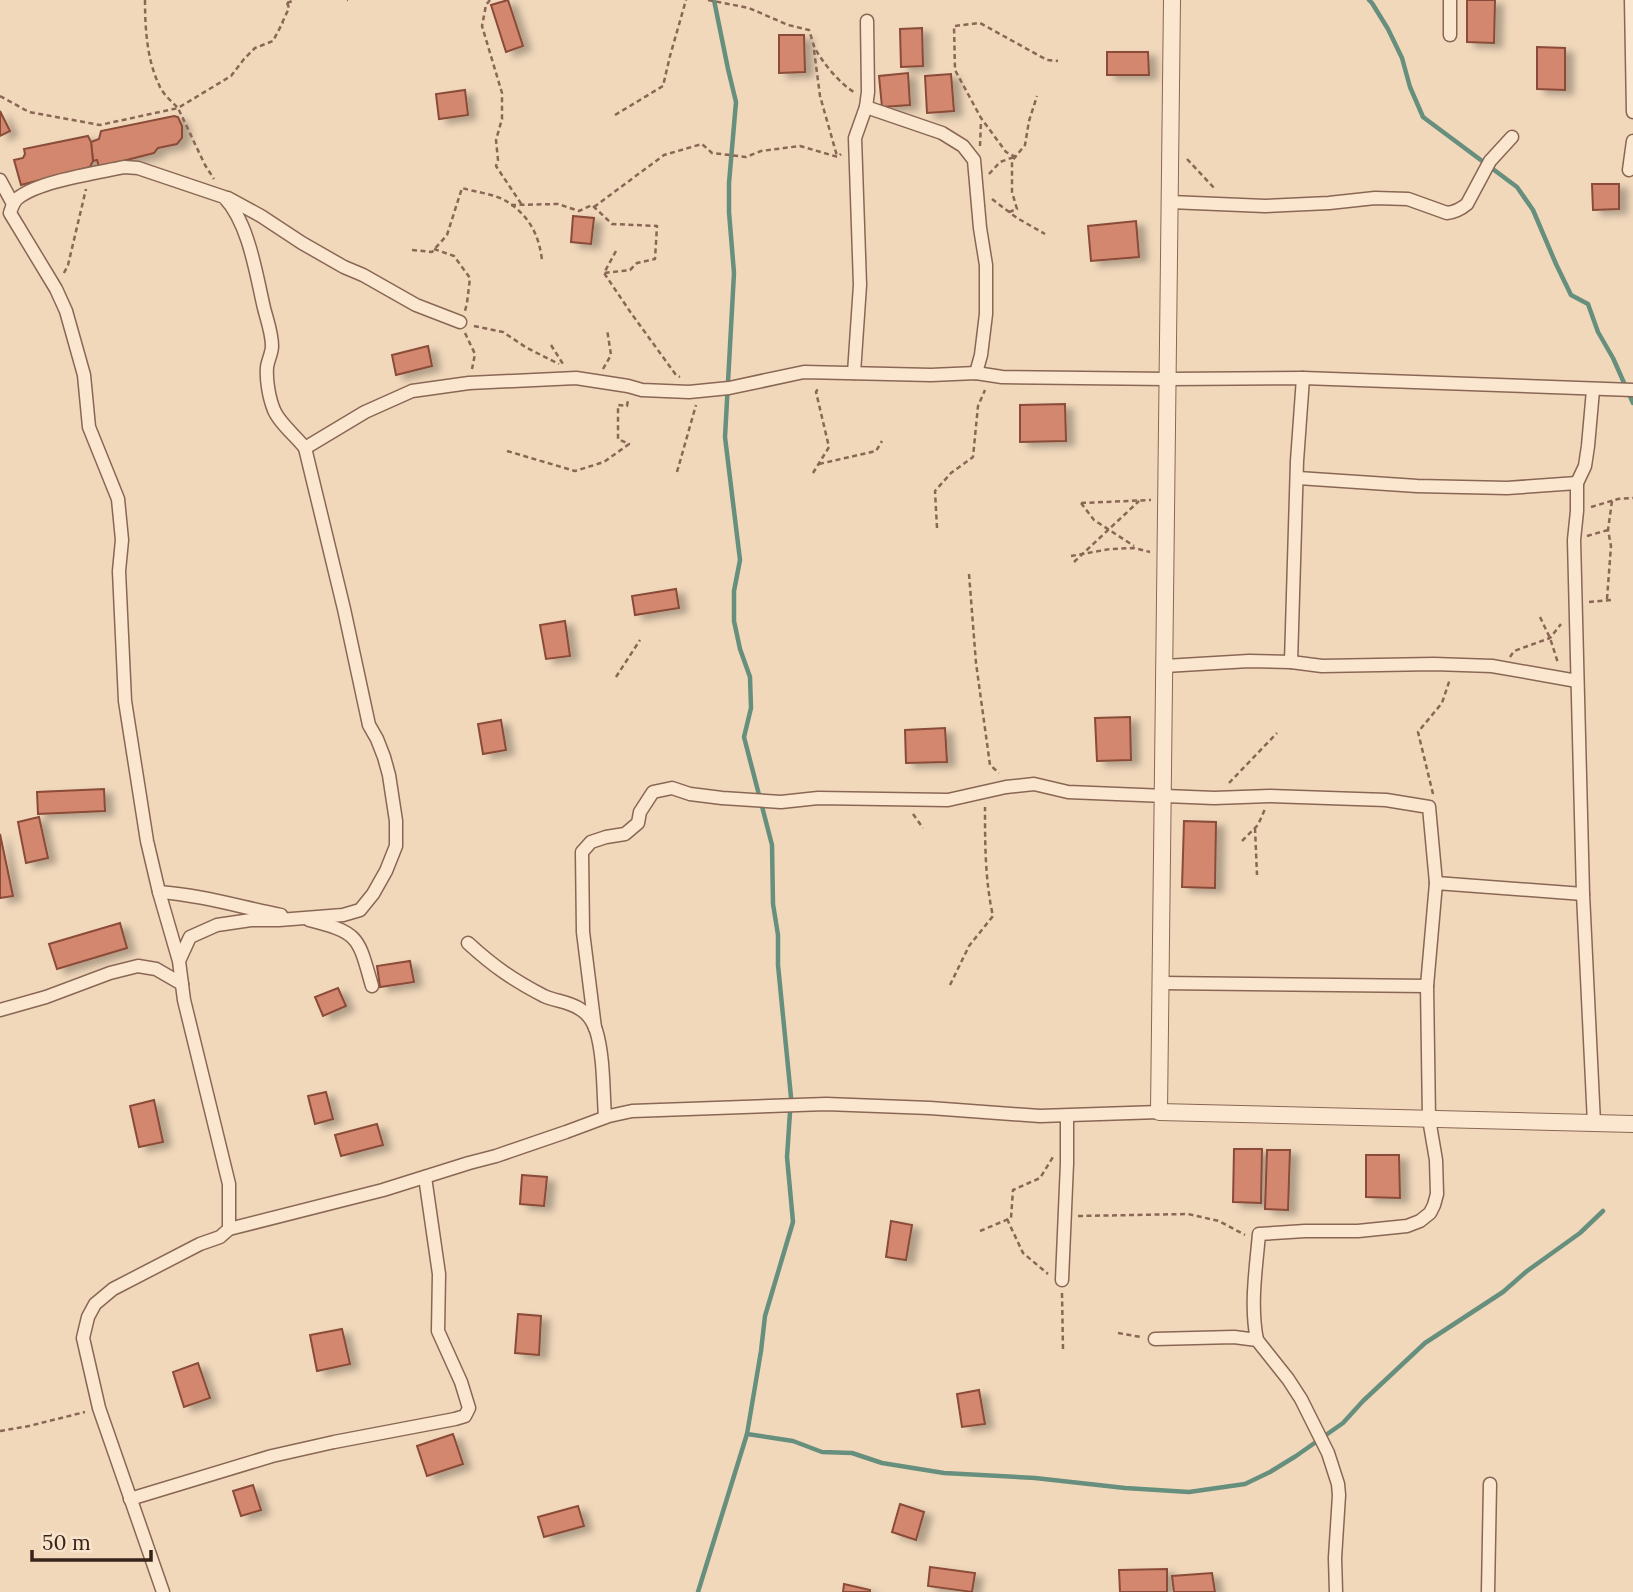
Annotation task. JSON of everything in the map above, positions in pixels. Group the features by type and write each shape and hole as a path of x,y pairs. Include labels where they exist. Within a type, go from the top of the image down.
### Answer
{"street":[{"path":"1159,1112 1172,0"},
{"path":"1450,0 1450,35"},
{"path":"1631,0 1633,112"},
{"path":"854,373 860,285 855,138 866,107 868,92 867,21"},
{"path":"866,107 942,133 963,146 974,160 981,192 980,228 986,265 986,314 976,373"},
{"path":"1170,202 1265,206 1375,198 1408,199 1447,213 1453,212 1466,204 1490,161 1511,137"},
{"path":"1629,170 1633,141"},
{"path":"229,1229 229,1184 184,1000 179,961 147,841 125,701 118,499 89,427 84,375 66,311 56,289 10,212 19,198 40,186 124,167 138,167 225,197 344,267 416,305 460,322"},
{"path":"0,180 13,204"},
{"path":"179,961 190,937 217,925 251,920 347,914 360,910 386,871 396,846 396,821 384,757 369,725 305,448 275,412 269,393 267,370 272,347 261,289 238,215 225,197"},
{"path":"305,448 348,421 412,391 482,382 576,378 642,390 700,391 729,388 804,372 931,375 976,373 1002,377 1303,378 1633,390"},
{"path":"1291,662 1303,378"},
{"path":"1593,390 1587,456 1577,484 1574,540 1576,604 1570,680 1594,1123"},
{"path":"1298,478 1507,488 1577,484"},
{"path":"1164,666 1249,661 1322,666 1434,664 1492,666 1570,680"},
{"path":"605,1117 583,932 582,852 591,842 625,834 638,823 640,812 653,792 672,788 690,794 781,802 818,798 948,800 1006,787 1034,784 1068,792 1214,798 1270,796 1386,800 1429,807 1436,883 1427,986 1429,1119 1436,1160 1437,1194 1434,1205 1430,1213 1420,1221 1407,1226 1358,1231 1259,1234 1253,1322 1257,1340 1301,1399 1328,1453 1338,1484 1336,1592"},
{"path":"1436,883 1583,894"},
{"path":"159,892 218,900 301,918 333,926 352,936"},
{"path":"347,914 352,936 361,948 372,986"},
{"path":"468,943 513,980 546,997 581,1009 595,1028"},
{"path":"0,1010 138,966 156,969 182,984"},
{"path":"1161,983 1427,986"},
{"path":"163,1592 99,1408 83,1338 95,1304 113,1289 200,1244 220,1237 229,1229 425,1177 505,1153 605,1117 632,1111 827,1104 1040,1116 1159,1112 1633,1124"},
{"path":"1062,1280 1067,1116"},
{"path":"130,1499 272,1456 464,1416 469,1408 461,1382 438,1331 439,1274 425,1177"},
{"path":"1155,1339 1257,1340"},
{"path":"1488,1592 1490,1483"}],"path":[{"path":"145,0 150,57 160,89 178,108 205,165 225,197"},
{"path":"0,96 29,112 100,125 178,108 231,76 255,48 272,40 289,8 286,2 295,0"},
{"path":"489,0 482,26 502,93 502,119 496,140 496,166 522,205"},
{"path":"615,115 663,86 685,0"},
{"path":"708,0 749,8 788,25 809,30 815,48 832,71 857,94"},
{"path":"1016,157 1006,152 981,118 955,70 954,26 980,23 1047,60 1058,61"},
{"path":"813,43 820,96 837,157"},
{"path":"1009,212 1017,209 1012,192 1012,161 1026,145 1029,121 1037,96"},
{"path":"837,157 855,138"},
{"path":"1171,140 1230,205"},
{"path":"594,207 664,155 702,144 712,153 746,157 761,151 800,146 837,157"},
{"path":"1016,157 1000,162 989,174 981,192 1045,234"},
{"path":"56,289 68,265 90,174"},
{"path":"412,250 432,252 447,235 462,188 504,200 528,220 540,242 542,260"},
{"path":"511,205 558,204 579,211 592,205 612,224 657,226 654,259 637,263 630,270 604,273"},
{"path":"604,273 616,251"},
{"path":"604,273 676,375 684,380"},
{"path":"460,322 503,332 527,348 565,367 551,345"},
{"path":"594,382 611,355 607,329"},
{"path":"813,473 829,447 816,392 829,372"},
{"path":"937,528 935,491 951,473 974,457 978,406 985,391 1002,377"},
{"path":"507,451 575,471 604,462 629,444 618,439 618,405 628,406 628,386"},
{"path":"677,472 700,391"},
{"path":"818,465 876,451 882,441"},
{"path":"1138,549 1094,520 1081,503 1159,500 1167,496"},
{"path":"1577,511 1618,499 1633,498"},
{"path":"1074,562 1139,501"},
{"path":"1502,668 1514,651 1550,638 1576,604 1609,599 1611,546 1608,530 1612,501"},
{"path":"1574,540 1608,530"},
{"path":"1071,556 1134,548 1166,556"},
{"path":"969,574 976,663 990,765 1015,786"},
{"path":"1539,617 1570,680"},
{"path":"616,677 640,640"},
{"path":"1429,807 1433,795 1418,732 1442,703 1452,670 1434,664"},
{"path":"1214,798 1277,733"},
{"path":"950,985 969,946 993,916 985,846 985,793"},
{"path":"1242,841 1258,825 1270,796"},
{"path":"1255,828 1257,875"},
{"path":"980,1231 1011,1218 1013,1190 1040,1178 1055,1152"},
{"path":"1065,1216 1188,1214 1219,1221 1244,1235 1259,1234"},
{"path":"1007,1219 1023,1253 1050,1276 1062,1280 1063,1349"},
{"path":"1118,1333 1155,1339"},
{"path":"0,1431 99,1408"}],"building":[{"path":"508,0 523,46 506,52 491,5"},
{"path":"1467,0 1495,0 1494,43 1467,42"},
{"path":"922,28 923,66 901,67 900,29"},
{"path":"779,35 804,35 805,72 779,73"},
{"path":"1537,47 1565,48 1565,90 1537,89"},
{"path":"1107,52 1148,52 1149,75 1107,75"},
{"path":"908,73 910,105 882,107 879,76"},
{"path":"951,74 954,111 927,113 925,76"},
{"path":"465,90 468,115 439,119 436,94"},
{"path":"0,111 10,131 0,136"},
{"path":"178,117 182,126 182,138 177,144 158,148 154,153 99,167 97,160 93,161 91,142 99,139 101,131"},
{"path":"88,136 93,161 90,167 21,185 14,160 23,158 24,149"},
{"path":"1592,184 1619,184 1619,209 1593,210"},
{"path":"573,216 594,218 591,244 571,242"},
{"path":"1136,221 1139,257 1091,261 1088,226"},
{"path":"428,346 432,366 396,375 392,355"},
{"path":"1065,404 1066,441 1020,442 1020,405"},
{"path":"676,589 679,608 635,615 632,596"},
{"path":"565,621 570,656 546,659 540,625"},
{"path":"1130,717 1131,760 1097,761 1095,718"},
{"path":"501,720 506,750 483,754 478,724"},
{"path":"945,728 947,762 906,763 905,730"},
{"path":"104,789 105,811 38,814 37,792"},
{"path":"39,817 48,858 26,863 18,822"},
{"path":"1184,821 1216,822 1215,888 1182,887"},
{"path":"0,834 13,896 0,898"},
{"path":"120,923 127,948 57,969 49,944"},
{"path":"410,961 414,982 380,987 377,966"},
{"path":"338,988 346,1006 323,1016 315,997"},
{"path":"326,1092 333,1119 315,1124 308,1096"},
{"path":"154,1100 163,1142 139,1147 130,1106"},
{"path":"377,1124 383,1145 341,1156 335,1135"},
{"path":"1234,1149 1262,1149 1261,1203 1233,1202"},
{"path":"1267,1150 1290,1150 1288,1210 1265,1209"},
{"path":"1366,1155 1399,1155 1400,1198 1366,1197"},
{"path":"522,1175 547,1177 544,1206 520,1204"},
{"path":"891,1221 912,1225 906,1260 886,1257"},
{"path":"518,1314 541,1316 539,1355 515,1353"},
{"path":"342,1329 350,1364 317,1371 310,1335"},
{"path":"198,1363 210,1398 184,1407 173,1372"},
{"path":"979,1390 985,1424 962,1427 957,1394"},
{"path":"453,1434 463,1464 427,1476 417,1446"},
{"path":"253,1485 261,1510 241,1516 233,1491"},
{"path":"900,1504 924,1512 916,1540 892,1532"},
{"path":"578,1506 584,1526 544,1537 538,1517"},
{"path":"930,1567 975,1573 972,1592 928,1586"},
{"path":"1167,1569 1167,1592 1120,1592 1119,1570"},
{"path":"1212,1573 1215,1592 1174,1592 1172,1576"},
{"path":"844,1584 870,1590 870,1592 843,1592"}],"waterway":[{"path":"698,1592 747,1434 765,1316 793,1222 787,1157 791,1097 773,904 772,845 744,737 751,708 750,677 734,621 734,591 740,560 725,437 734,273 729,183 736,102 714,0"},
{"path":"1369,0 1388,29 1402,58 1410,87 1423,117 1517,187 1533,210 1571,295 1588,304 1598,332 1633,403"},
{"path":"747,1434 793,1441 822,1452 852,1453 882,1463 944,1473 1189,1492 1245,1484 1296,1456 1343,1423 1425,1343 1503,1292 1580,1233 1603,1211"}]}
